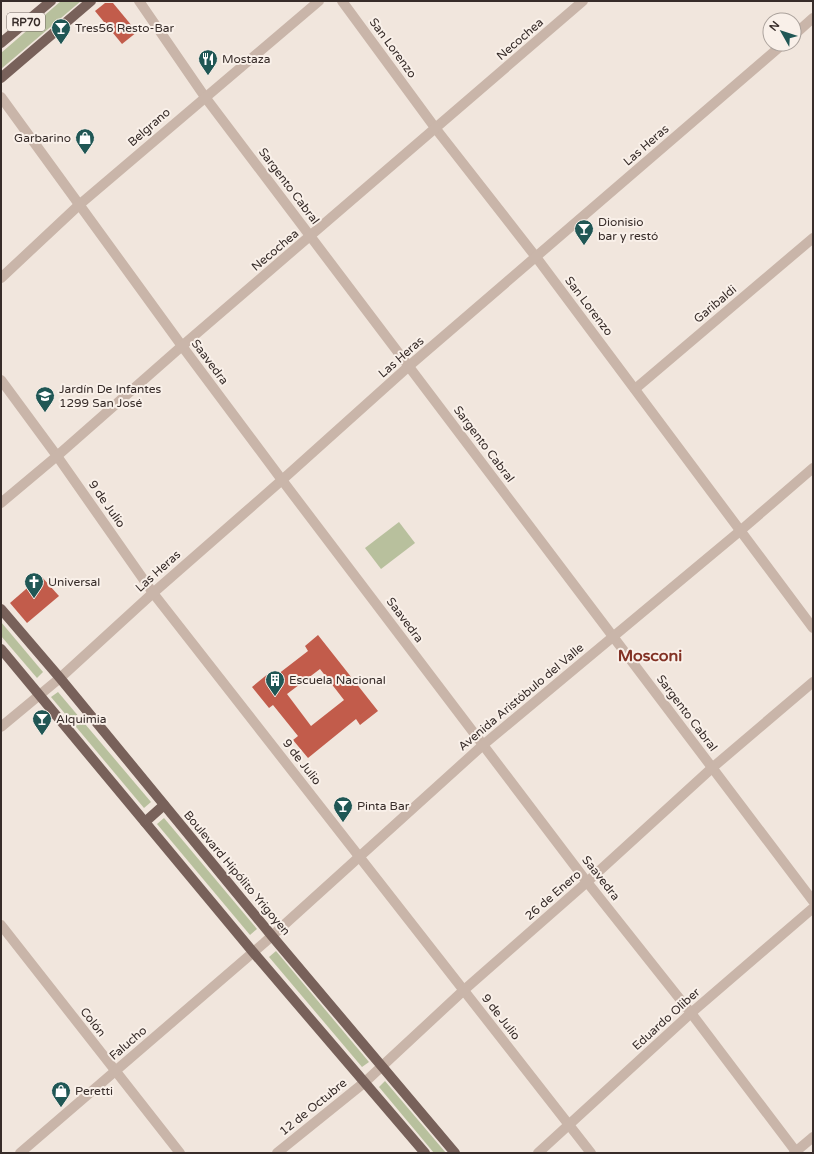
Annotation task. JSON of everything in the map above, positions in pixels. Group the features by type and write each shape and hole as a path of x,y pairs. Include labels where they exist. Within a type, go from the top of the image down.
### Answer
{"main road":[{"name":"RP70","path":"1,43 51,1"},
{"name":"RP70","path":"1,78 91,1"},
{"name":"Boulevard Hipólito Yrigoyen","path":"1,609 60,678 272,936 455,1153"},
{"path":"1,649 40,694 253,952 425,1153"},
{"path":"145,822 164,805"}],"street":[{"name":"Sargento Cabral","path":"139,1 205,97 813,901"},
{"name":"Belgrano","path":"1,278 79,205 319,1"},
{"name":"San Lorenzo","path":"342,1 436,129 536,257 813,628"},
{"name":"Necochea","path":"1,503 583,1"},
{"path":"802,28 813,18"},
{"name":"Las Heras","path":"1,726 60,678 153,593 409,366 774,52"},
{"name":"Saavedra","path":"1,97 182,346 282,480 587,882 691,1013 796,1153"},
{"name":"Garibaldi","path":"635,389 813,238"},
{"name":"9 de Julio","path":"1,380 57,456 153,593 591,1153"},
{"name":"Avenida Aristóbulo del Valle","path":"253,952 484,745 813,468"},
{"name":"26 de Enero","path":"365,1082 464,990 587,882 712,768 813,682"},
{"name":"Eduardo Oliber","path":"538,1153 691,1013 813,908"},
{"name":"Colón","path":"1,926 180,1153"},
{"name":"Falucho","path":"20,1153 116,1072 253,952"},
{"name":"12 de Octubre","path":"277,1153 365,1082"},
{"path":"796,1153 813,1137"}],"green space":[{"path":"61,1 81,1 1,69 1,53"},
{"path":"399,522 415,543 381,569 365,548"},
{"path":"1,622 43,672 37,678 1,636"},
{"path":"58,692 151,802 144,808 51,697"},
{"path":"164,818 257,929 250,935 157,824"},
{"path":"276,951 369,1062 362,1067 269,957"},
{"path":"385,1081 446,1153 434,1153 379,1087"}],"building":[{"path":"105,3 113,3 137,32 122,44 95,11"},
{"name":"Universal","path":"41,576 59,596 27,623 10,603"},
{"name":"Escuela Nacional","path":"318,635 378,711 360,725 356,719 308,758 293,740 298,736 273,705 269,708 252,687 269,673 273,678 308,651 305,646","holes":["320,669 344,700 311,726 287,694"]}],"place":[{"name":"Tres56 Resto-Bar","path":"61,45"},
{"name":"Mostaza","path":"208,76"},
{"name":"Garbarino","path":"85,155"},
{"name":"Dionisio bar y restó","path":"584,246"},
{"name":"Jardín De Infantes 1299 San José","path":"45,413"},
{"name":"Universal","path":"34,599"},
{"name":"Escuela Nacional","path":"275,697"},
{"name":"Alquimia","path":"42,736"},
{"name":"Pinta Bar","path":"343,823"},
{"name":"Peretti","path":"61,1108"}],"district":[{"name":"Mosconi","path":"650,655"}]}
